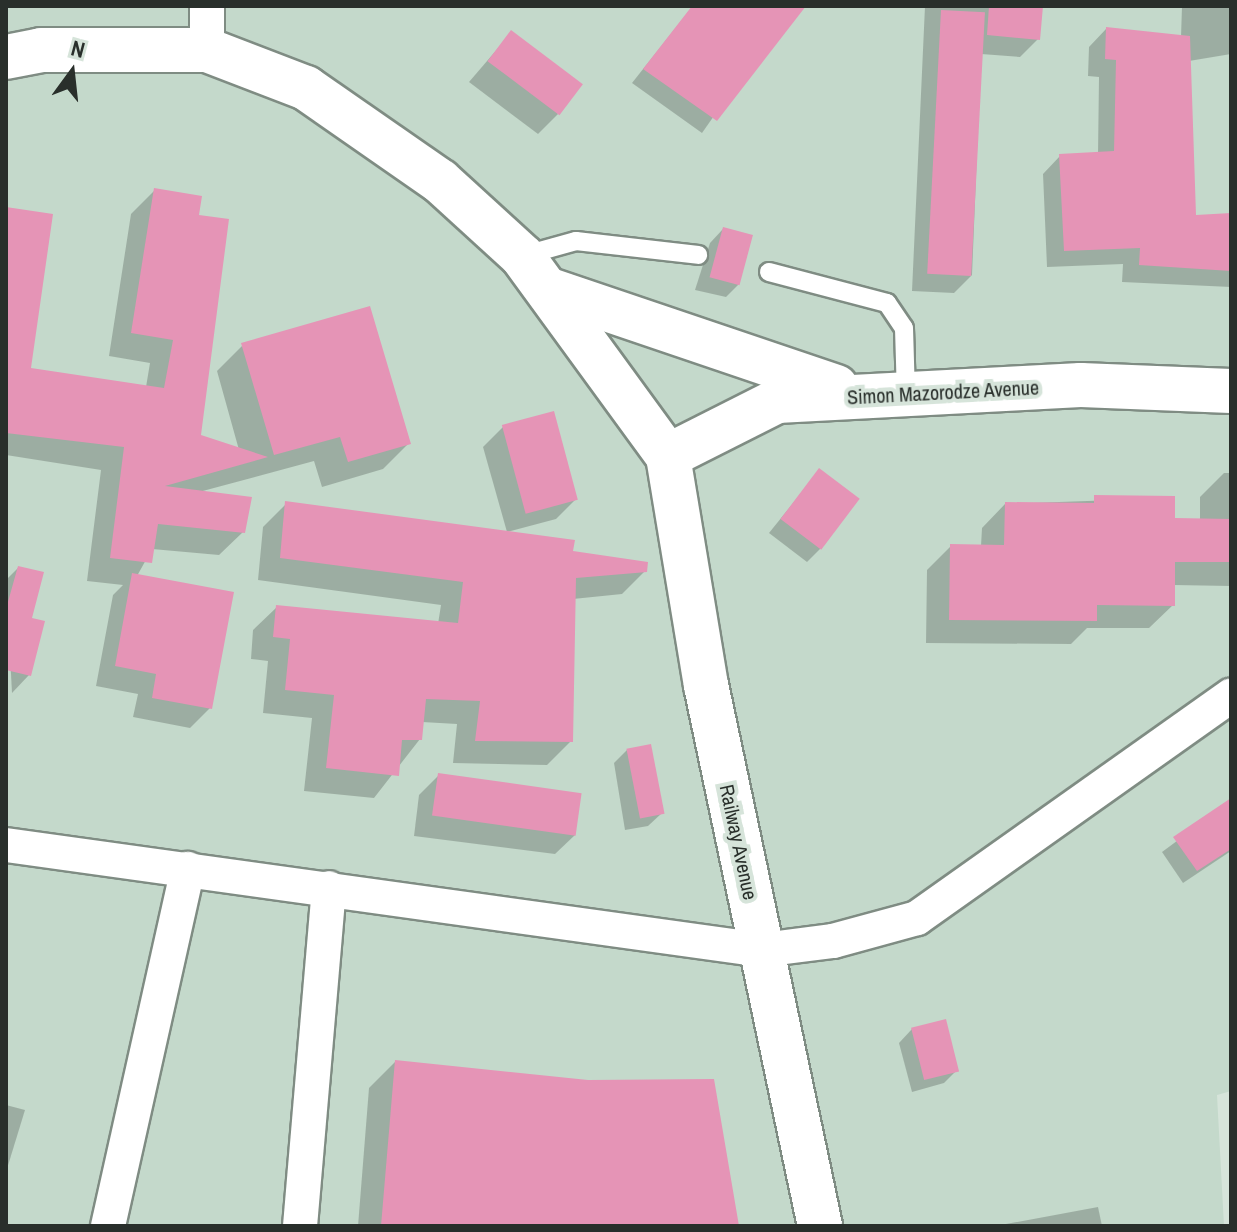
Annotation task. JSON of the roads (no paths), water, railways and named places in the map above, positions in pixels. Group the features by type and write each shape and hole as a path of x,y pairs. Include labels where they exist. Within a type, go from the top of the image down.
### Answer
{"main road":[{"path":"6,57 41,50 207,50 306,88 440,181 534,273 668,456"},
{"path":"534,273 863,395"},
{"name":"Simon Mazorodze Avenue","path":"668,456 777,401 1081,385 1231,391"},
{"name":"Railway Avenue","path":"668,456 762,950 820,1226"}],"street":[{"path":"207,6 207,50"},
{"path":"6,845 762,950 833,941 917,918 1231,696"},
{"path":"108,1226 188,869"},
{"path":"300,1226 329,888"}],"lane":[{"path":"534,273 576,241 698,255"},
{"path":"769,272 887,303 904,328 906,394"}]}
